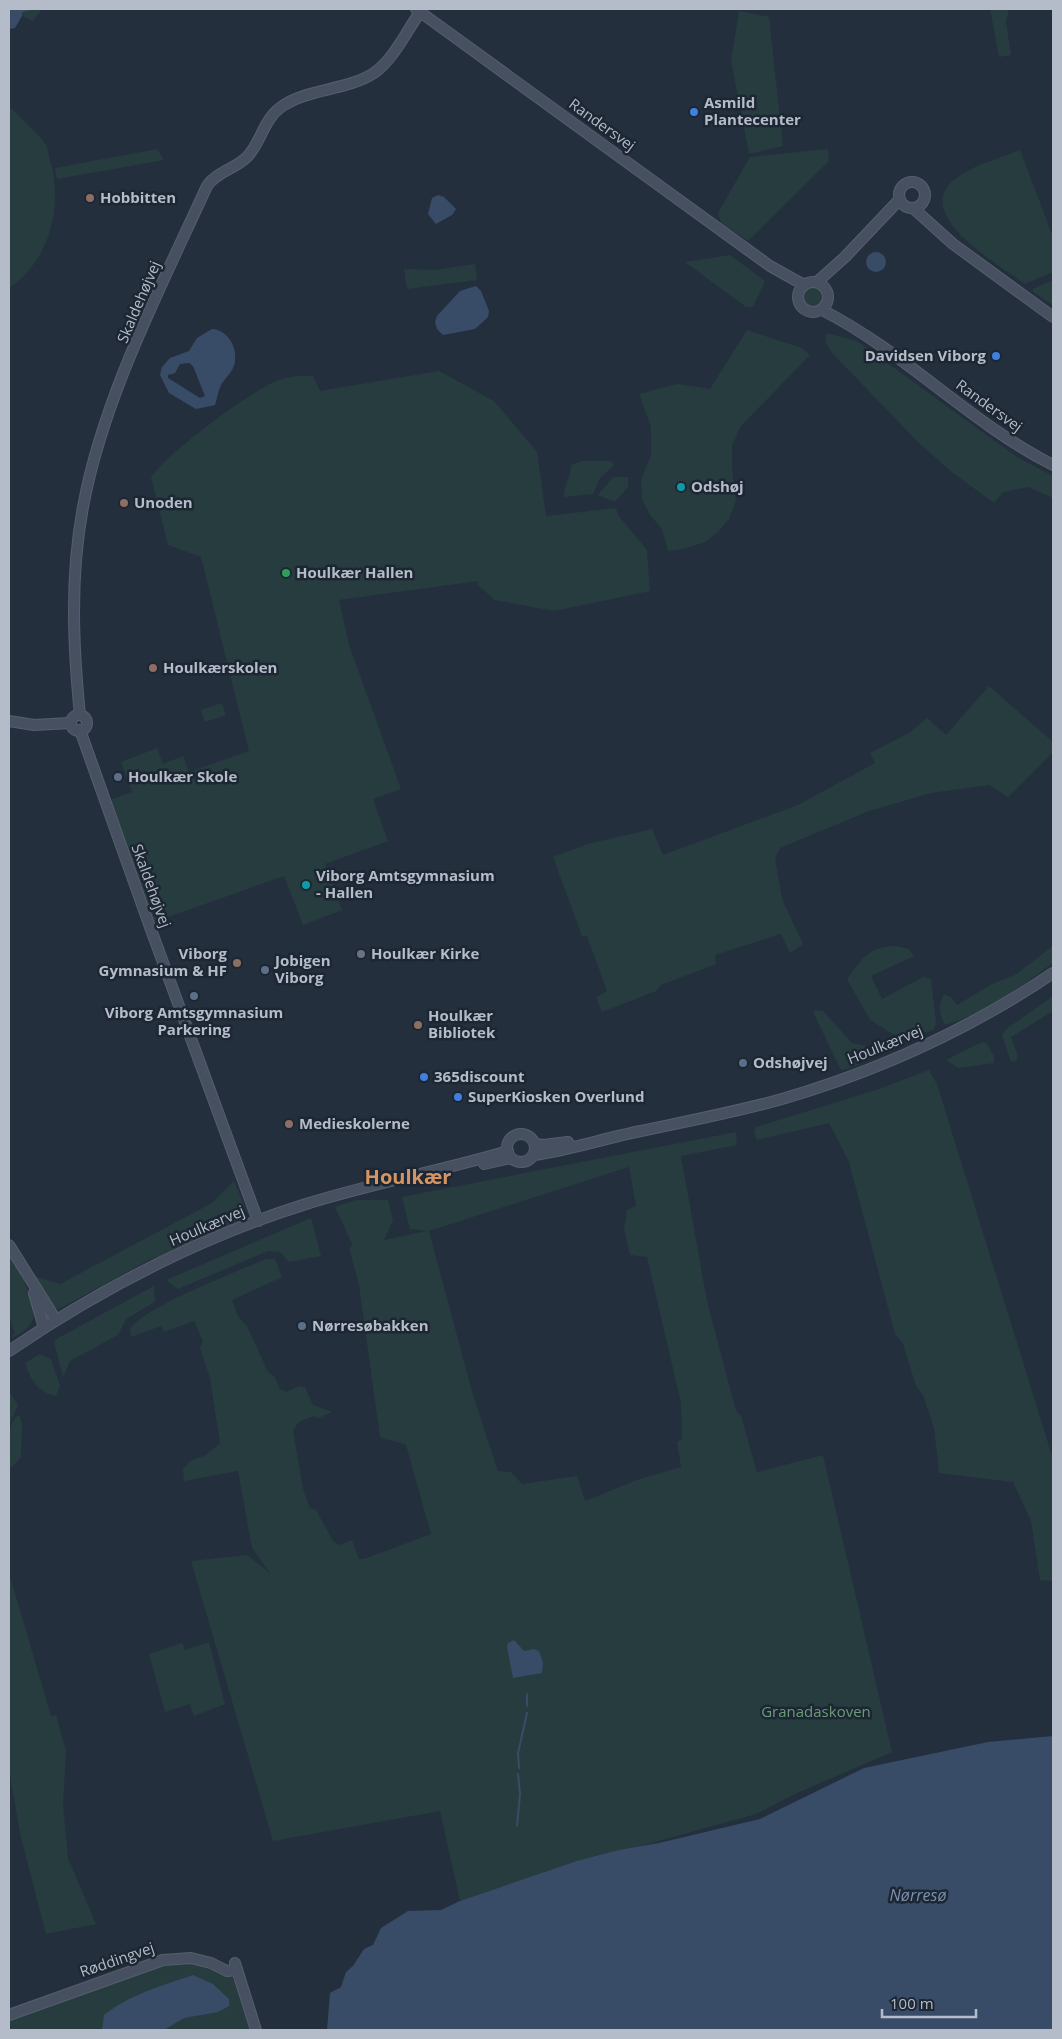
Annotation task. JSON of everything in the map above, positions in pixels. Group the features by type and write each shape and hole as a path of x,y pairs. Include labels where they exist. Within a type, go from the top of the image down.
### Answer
{"street":[{"name":"Randersvej","path":"418,10 802,289"},
{"name":"Skaldehøjvej","path":"80,715 73,612 74,575 83,507 113,403 139,336 207,186 216,177 247,158 269,119 280,108 293,100 361,79 384,65 418,10"},
{"path":"942,234 923,202 923,190 919,185 912,183 902,188 906,204 953,244 1053,317"},
{"path":"845,256 826,288 825,306 815,312 805,310 800,304 802,289 817,282 878,222 906,204 923,202"},
{"path":"817,282 826,288"},
{"name":"Randersvej","path":"825,306 1011,440 1053,465"},
{"path":"80,715 84,717 87,723 80,730 74,728 71,723 74,717 80,715"},
{"path":"9,721 34,725 71,723"},
{"name":"Skaldehøjvej","path":"80,730 258,1220"},
{"name":"Houlkærvej","path":"534,1155 783,1098 888,1062 984,1016 1053,973"},
{"name":"Houlkærvej","path":"535,1144 556,1144 628,1133"},
{"path":"517,1134 527,1135 535,1144 534,1155 523,1162 510,1154 509,1142 517,1134"},
{"name":"Houlkærvej","path":"9,1351 56,1320 152,1267 258,1220 364,1187 510,1154"},
{"path":"9,1245 56,1320"},
{"path":"29,1278 44,1328"},
{"name":"Røddingvej","path":"9,2015 163,1960 198,1960 227,1971 236,1967 256,2028"}],"green space":[{"path":"22,9 42,9 33,21 22,16"},
{"path":"990,9 1009,9 1006,22 1011,55 999,57"},
{"path":"739,11 769,17 783,146 749,154 731,60"},
{"path":"9,106 46,145 54,181 55,199 49,233 43,249 34,264 9,288"},
{"path":"157,149 164,160 57,179 55,168"},
{"path":"828,149 829,161 748,241 721,223 718,213 750,157"},
{"path":"1020,150 1053,237 1053,272 1025,284 964,238 951,224 944,208 944,194 954,180 977,166"},
{"path":"730,255 765,281 753,307 746,307 685,262"},
{"path":"475,264 477,280 407,289 404,269 435,270"},
{"path":"1053,280 1053,305 1033,292 1033,289"},
{"path":"813,287 820,290 823,297 820,304 813,307 806,304 803,297 806,290"},
{"path":"747,330 802,348 810,355 741,426 732,445 732,468 736,500 729,519 718,532 705,542 683,549 668,551 662,529 650,515 642,499 641,480 651,455 651,427 639,394 677,384 710,389"},
{"path":"827,333 857,341 1017,457 1053,476 1053,498 1028,487 1003,492 994,503 953,473 919,443 833,354 825,342"},
{"path":"439,371 494,401 537,452 546,516 616,508 618,515 647,550 650,591 554,611 495,600 478,585 478,581 339,600 349,645 401,789 373,799 388,841 325,864 342,910 303,925 284,876 154,922 110,800 132,792 121,762 157,748 163,764 183,756 189,772 249,751 201,557 168,545 151,477 160,466 211,423 249,396 279,380 296,376 313,376 320,391"},
{"path":"582,461 611,461 614,465 600,478 593,494 564,497 571,465"},
{"path":"613,477 628,477 628,487 615,502 598,495"},
{"path":"989,686 1053,742 1053,752 1008,797 989,785 931,793 869,811 780,848 775,858 782,899 803,944 790,953 781,934 715,955 716,964 661,985 656,991 602,1012 596,997 607,991 587,936 582,936 553,857 588,844 652,829 663,855 798,805 875,763 870,753 909,733 927,718 946,735"},
{"path":"222,703 226,715 205,722 201,710"},
{"path":"896,946 909,949 914,956 871,976 882,999 923,977 931,979 936,1023 934,1030 901,1039 870,1020 847,979 872,951"},
{"path":"1053,946 1053,963 988,1007 945,1025 940,1010 944,994 951,997 957,1005 992,984 1015,975"},
{"path":"1053,996 1053,1011 1011,1037 1018,1056 1016,1061 1011,1062 1002,1036 1005,1030"},
{"path":"815,1010 823,1011 852,1043 866,1046 866,1051 859,1065 843,1070 840,1068 813,1012"},
{"path":"982,1042 987,1044 994,1056 994,1063 958,1068 946,1060"},
{"path":"929,1070 937,1084 1053,1459 1053,1581 1040,1580 1031,1521 1013,1482 939,1473 934,1428 923,1395 916,1386 903,1344 895,1334 849,1162 829,1123 757,1140 754,1133 756,1127 879,1089"},
{"name":"Granadaskoven","path":"736,1132 737,1145 681,1156 707,1301 736,1411 741,1416 757,1472 823,1455 892,1752 795,1794 756,1814 554,1870 460,1901 440,1811 273,1841 191,1561 247,1555 270,1573 252,1548 238,1471 184,1481 183,1469 190,1461 206,1455 220,1443 210,1378 200,1348 203,1341 194,1321 164,1332 161,1326 131,1337 130,1329 139,1320 172,1300 266,1259 275,1259 282,1277 232,1300 239,1318 247,1326 268,1372 274,1376 280,1389 286,1392 299,1386 305,1387 313,1405 332,1412 319,1418 313,1416 299,1422 293,1430 303,1489 310,1508 316,1510 333,1541 340,1545 352,1540 359,1559 367,1558 431,1534 406,1445 380,1437 359,1285 349,1247 353,1246 335,1207 356,1200 388,1200 393,1220 384,1240 427,1231 410,1229 402,1197","holes":["629,1167 636,1206 627,1210 624,1230 630,1255 647,1257 681,1403 682,1439 677,1442 681,1467 637,1480 585,1501 577,1476 522,1484 511,1472 498,1471 473,1395 429,1231"]},
{"path":"234,1181 247,1212 240,1221 149,1260 59,1309 53,1307 34,1276 60,1284 212,1203"},
{"path":"311,1218 321,1256 289,1262 280,1252 268,1251 178,1289 166,1280"},
{"path":"9,1254 30,1295 34,1312 30,1325 13,1338 12,1335 15,1333 9,1316"},
{"path":"154,1286 155,1302 126,1319 118,1335 70,1361 63,1377 54,1342 58,1338"},
{"path":"40,1354 51,1359 60,1386 56,1396 39,1388 32,1380 27,1369 25,1363"},
{"path":"9,1393 18,1405 9,1425"},
{"path":"19,1415 22,1424 21,1457 9,1470 9,1433 14,1420"},
{"path":"9,1573 51,1716 56,1715 66,1751 63,1804 68,1858 96,1924 46,1934 21,1838 9,1770"},
{"path":"209,1642 225,1704 194,1716 190,1704 165,1712 149,1654 182,1643 185,1650"},
{"path":"183,1961 207,1966 233,1976 250,2030 9,2030 9,2021 160,1964"}],"water":[{"path":"9,9 22,9 22,16 15,28 9,29"},
{"path":"438,195 444,197 456,209 452,215 436,224 428,214 432,198"},
{"path":"876,252 883,255 886,262 883,269 876,272 869,269 866,262 869,255"},
{"path":"476,286 481,291 489,311 488,317 475,329 443,335 437,329 435,322 437,316 460,291"},
{"path":"212,329 222,332 233,345 235,361 230,374 221,385 215,405 196,409 169,393 160,375 162,367 170,358 189,351 197,338","holes":["189,363 193,366 205,396 200,398 168,378 168,375 175,373 180,364"]},
{"path":"514,1640 524,1651 534,1649 539,1651 543,1663 542,1673 513,1678 507,1647 508,1643"},
{"name":"Nørresø","path":"1053,1736 1053,2030 327,2030 330,1993 341,1987 346,1972 353,1966 364,1949 373,1945 381,1928 408,1911 441,1910 460,1901 577,1861 760,1819 864,1768 988,1742"},
{"path":"193,1975 213,1984 229,1999 229,2006 218,2012 184,2018 164,2030 102,2030 104,2015 114,2008 147,1991"}],"waterway":[{"path":"22,11 31,9"},
{"path":"527,1694 527,1706"},
{"path":"519,1768 518,1753 527,1713"},
{"path":"517,1826 520,1794 518,1774"}],"place":[{"name":"Asmild Plantecenter","path":"694,112"},
{"name":"Hobbitten","path":"90,198"},
{"name":"Davidsen Viborg","path":"996,356"},
{"name":"Odshøj","path":"681,487"},
{"name":"Unoden","path":"124,503"},
{"name":"Houlkær Hallen","path":"286,573"},
{"name":"Houlkærskolen","path":"153,668"},
{"name":"Houlkær Skole","path":"118,777"},
{"name":"Viborg Amtsgymnasium - Hallen","path":"306,885"},
{"name":"Houlkær Kirke","path":"361,954"},
{"name":"Viborg Gymnasium & HF","path":"237,963"},
{"name":"Jobigen Viborg","path":"265,970"},
{"name":"Viborg Amtsgymnasium Parkering","path":"194,996"},
{"name":"Houlkær Bibliotek","path":"418,1025"},
{"name":"Odshøjvej","path":"743,1063"},
{"name":"365discount","path":"424,1077"},
{"name":"SuperKiosken Overlund","path":"458,1097"},
{"name":"Medieskolerne","path":"289,1124"},
{"name":"Nørresøbakken","path":"302,1326"}],"district":[{"name":"Houlkær","path":"408,1177"}]}
